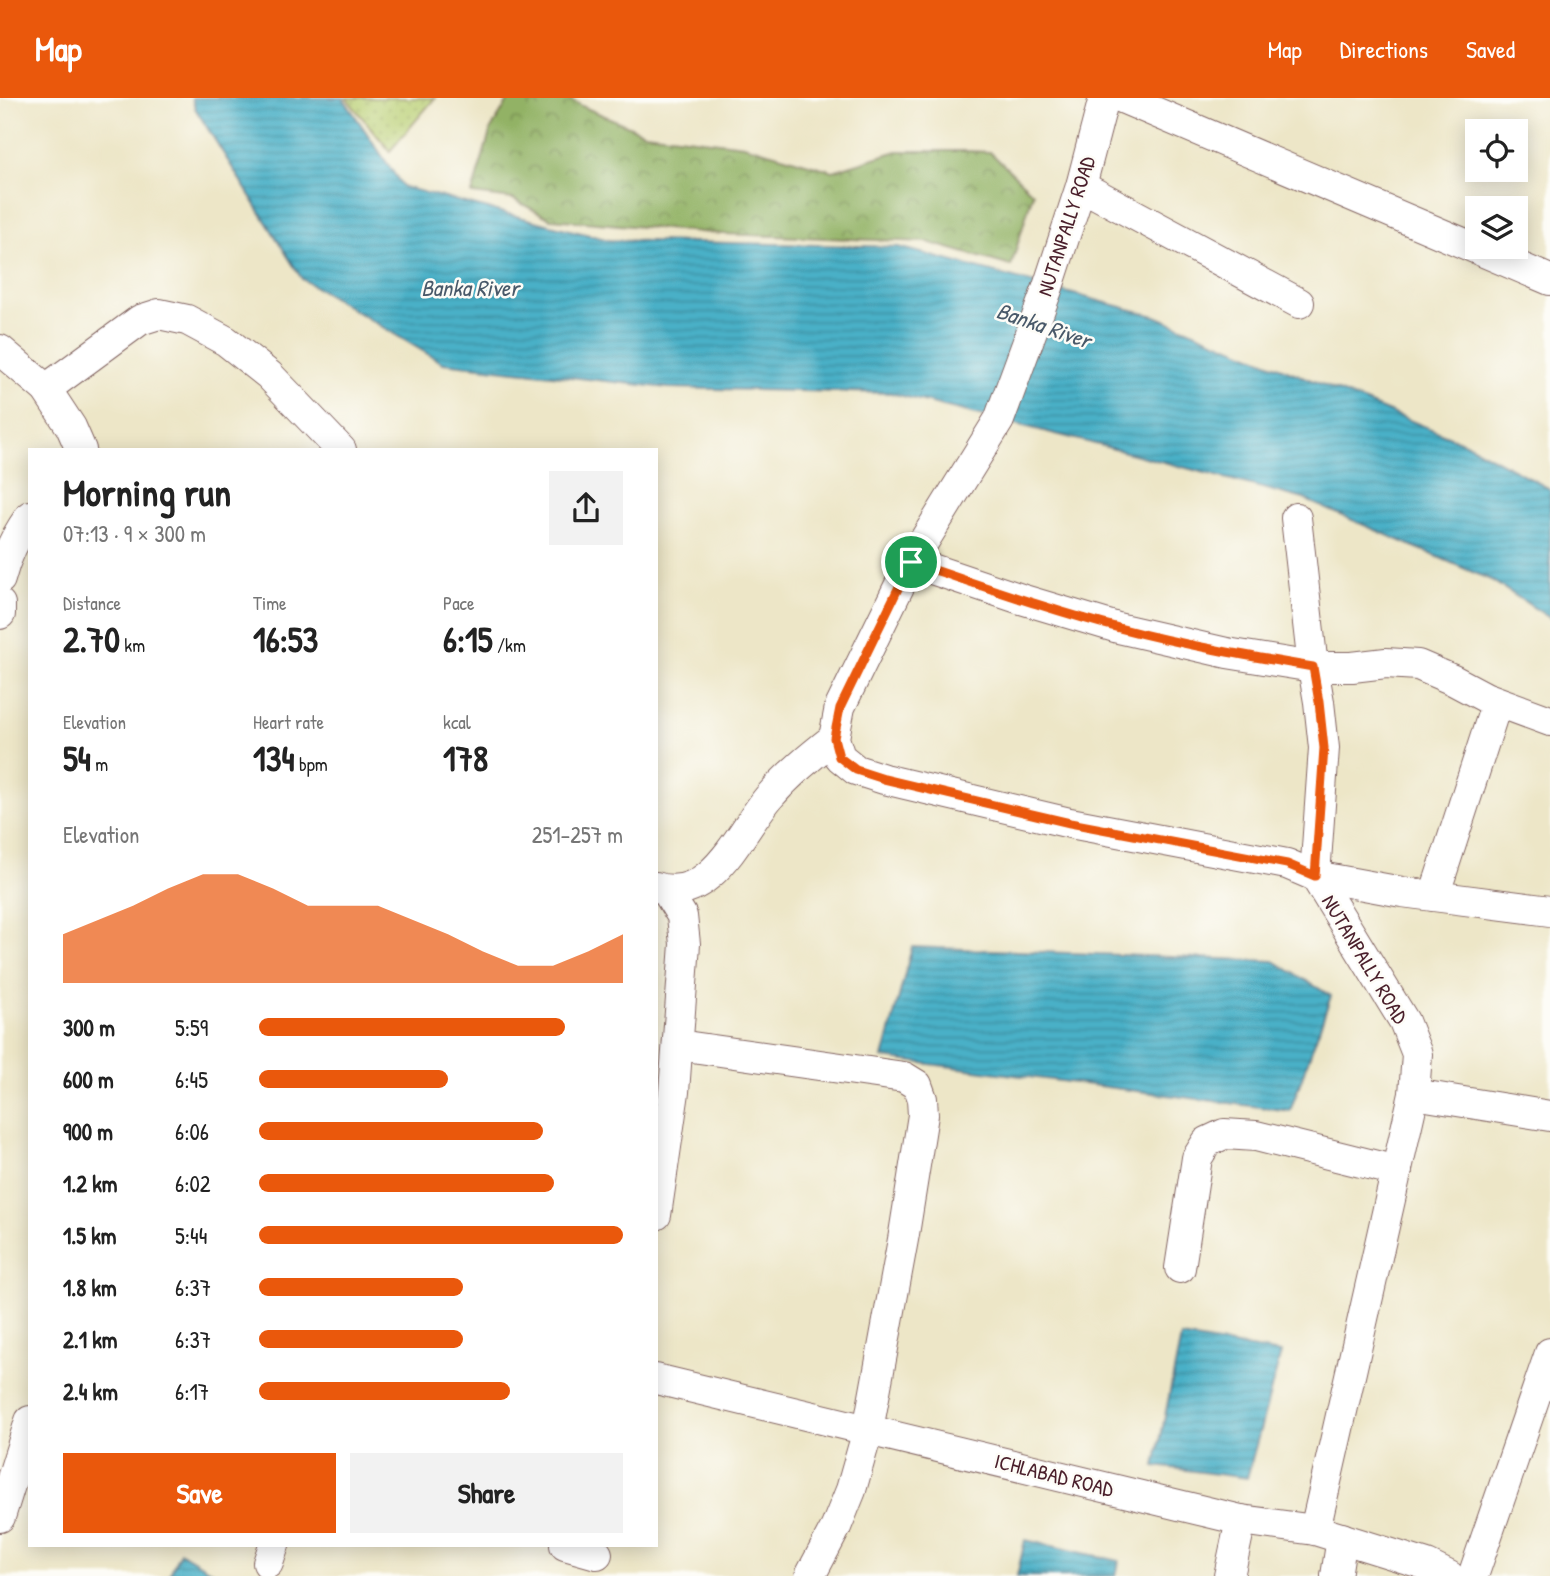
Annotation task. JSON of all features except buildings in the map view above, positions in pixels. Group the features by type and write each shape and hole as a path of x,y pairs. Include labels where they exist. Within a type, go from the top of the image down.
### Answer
{"street":[{"name":"NUTANPALLY ROAD","path":"1104,98 1081,186 1048,287 999,420 911,562 840,708 834,738 839,757 856,770 884,779 1070,823 1287,864 1315,876 1404,1021 1417,1054 1414,1094 1328,1534 1336,1576"},
{"path":"1122,98 1550,280"},
{"path":"1081,186 1299,303"},
{"path":"46,389 140,320 159,314 187,320 226,341 269,375 339,448"},
{"path":"0,351 46,389 71,427 80,448"},
{"path":"1296,518 1324,748 1315,876 1434,896 1550,911"},
{"path":"0,579 5,558 28,519"},
{"path":"911,562 1021,600 1118,628 1227,653 1313,667 1352,667 1386,663 1418,665 1497,702 1550,721"},
{"path":"0,604 0,614"},
{"path":"1434,896 1497,702"},
{"path":"661,889 683,889 706,879 726,857 768,798 799,765 834,738"},
{"path":"658,1201 674,1092 685,944 682,916 661,889"},
{"path":"678,1045 904,1077 917,1085 922,1099 923,1115 904,1234 867,1430 851,1490 836,1527 810,1576"},
{"path":"1414,1094 1550,1116"},
{"path":"1180,1268 1197,1158 1208,1142 1216,1138 1224,1135 1256,1136 1397,1171"},
{"path":"1473,1576 1550,1353"},
{"name":"ICHLABAD ROAD","path":"658,1379 1241,1520 1328,1534 1427,1564 1449,1576"},
{"path":"0,1517 28,1427"},
{"path":"1229,1576 1241,1520"},
{"path":"572,1547 597,1554"}],"green space":[{"path":"346,98 435,98 390,151"},
{"path":"510,98 567,98 645,133 744,145 833,171 897,151 990,152 1033,193 1011,266 927,242 723,234 551,219 513,199 472,194 491,129"}],"water":[{"name":"Banka River","path":"192,98 343,98 403,187 609,240 899,247 1155,316 1465,443 1550,489 1550,618 1491,580 1304,499 891,393 669,388 443,363 302,279 195,108"},
{"path":"912,947 1274,961 1331,996 1290,1111 883,1058"},
{"path":"1181,1337 1281,1353 1247,1478 1155,1466"},
{"path":"1025,1540 1119,1561 1116,1576 1017,1576"},
{"path":"180,1552 220,1576 169,1576"}],"route":[{"path":"911,562 1021,600 1118,628 1227,653 1313,667 1324,748 1315,876 1287,864 1070,823 884,779 856,770 839,757 834,738 840,708 911,562"}]}
